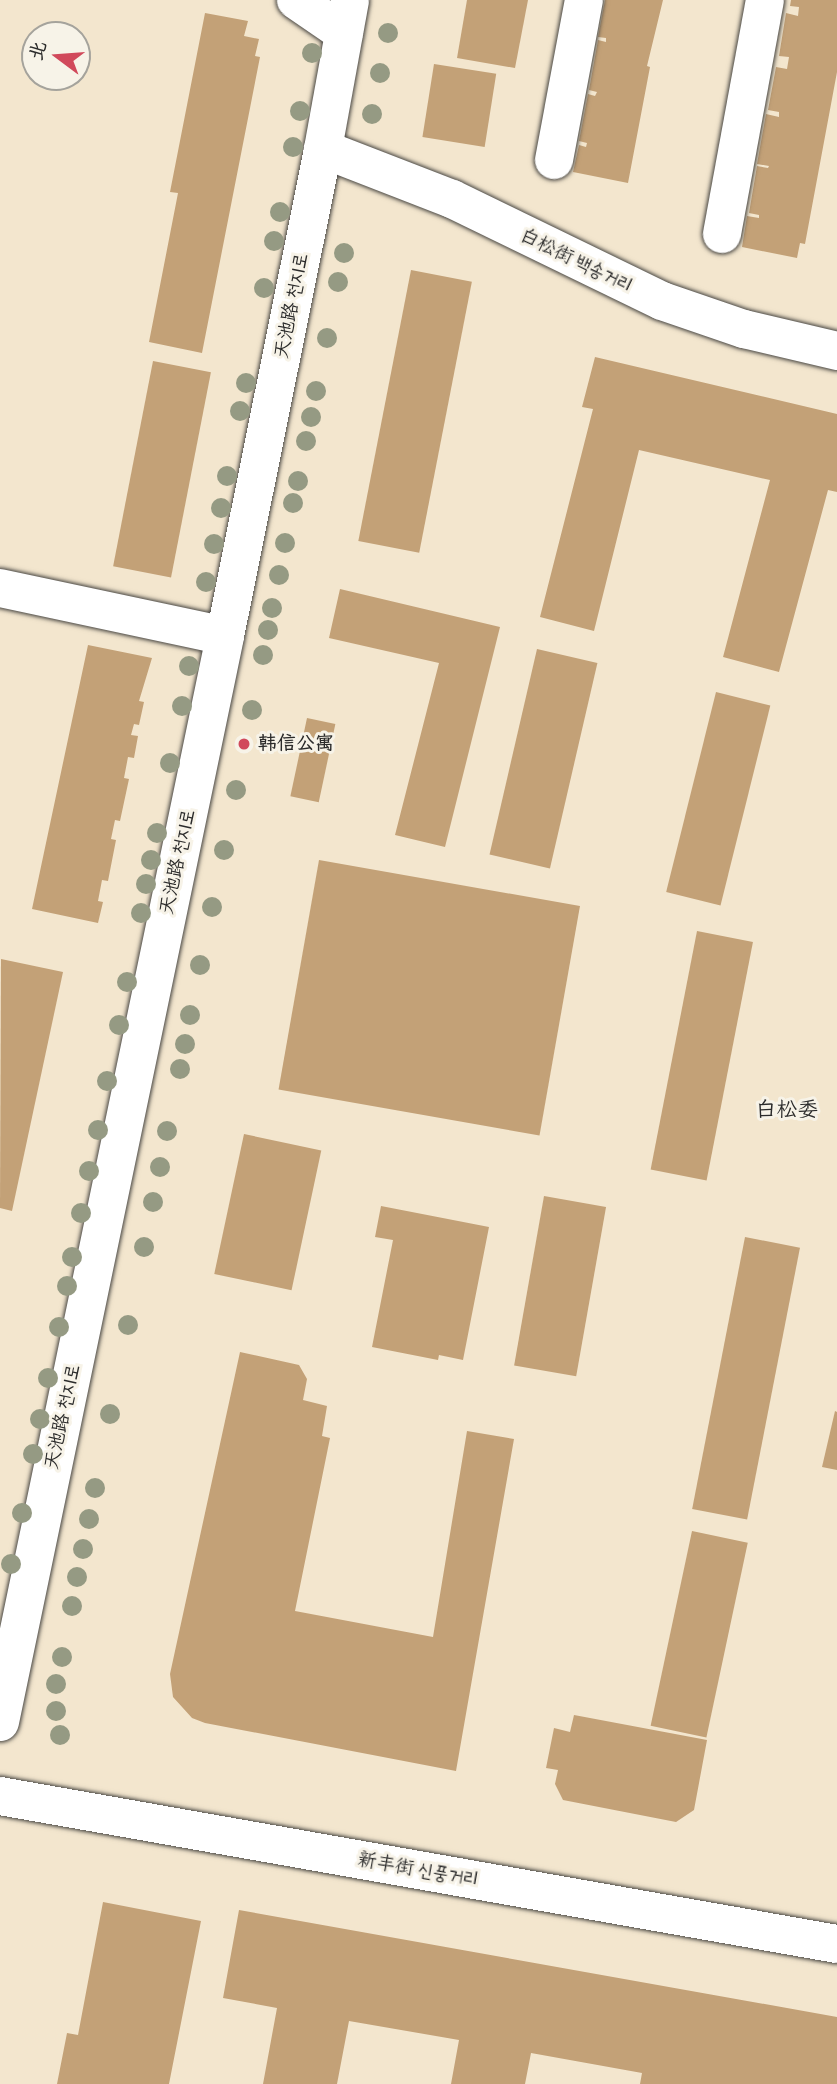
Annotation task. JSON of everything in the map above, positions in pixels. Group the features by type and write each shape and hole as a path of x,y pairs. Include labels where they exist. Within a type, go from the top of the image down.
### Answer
{"street":[{"path":"296,0 347,16"},
{"path":"554,160 583,0"},
{"path":"722,234 765,0"},
{"name":"天池路 천지로","path":"0,1722 225,636 323,149 347,16"},
{"name":"白松街 백송거리","path":"323,149 452,200 662,301 744,329 837,351"},
{"path":"0,588 225,636"},
{"name":"新丰街 신풍거리","path":"0,1796 837,1944"}],"building":[{"path":"467,0 528,0 515,68 457,58"},
{"path":"605,0 663,0 647,66 650,67 628,183 573,172 579,145 586,147 587,143 579,141 588,94 595,96 597,92 589,90 598,40 606,42 606,38 598,37"},
{"path":"791,0 837,0 837,72 805,244 800,243 797,258 742,247 747,216 759,218 759,215 749,213 757,166 769,166 757,164 766,114 779,117 779,112 768,110 776,67 787,69 789,57 779,56 786,13 798,16 799,7 790,6"},
{"path":"205,13 248,21 244,36 259,39 255,56 260,57 202,353 149,342 178,193 170,192"},
{"path":"434,64 496,74 485,147 422,137"},
{"path":"411,270 472,282 419,553 358,541"},
{"path":"595,357 837,414 837,492 828,490 779,672 723,657 770,480 639,450 594,631 540,617 593,409 582,407"},
{"path":"153,361 211,372 171,577 113,566"},
{"path":"340,589 500,627 445,847 395,835 439,663 329,638"},
{"path":"88,645 152,658 139,701 144,702 139,725 134,724 131,735 138,736 134,758 128,757 124,778 129,779 120,821 115,820 111,839 116,840 108,881 102,880 98,901 103,902 98,923 32,909"},
{"path":"537,649 597,663 550,869 490,855"},
{"path":"716,692 770,706 721,905 666,892"},
{"path":"307,718 335,724 319,802 290,796"},
{"path":"319,860 580,906 540,1135 279,1089"},
{"path":"697,931 753,942 707,1180 651,1170"},
{"path":"1,959 63,972 12,1211 0,1208"},
{"path":"244,1134 321,1150 292,1290 214,1274"},
{"path":"544,1196 606,1207 576,1376 514,1365"},
{"path":"381,1206 489,1227 463,1360 439,1355 438,1360 372,1347 393,1240 375,1237"},
{"path":"745,1237 800,1248 747,1520 692,1509"},
{"path":"240,1352 299,1365 307,1379 303,1400 327,1406 322,1436 330,1438 295,1611 433,1637 467,1431 514,1439 456,1771 205,1723 192,1718 173,1697 170,1674"},
{"path":"835,1411 837,1412 837,1470 822,1467"},
{"path":"692,1531 748,1543 706,1738 651,1726"},
{"path":"574,1715 707,1740 694,1810 676,1822 563,1800 555,1784 558,1770 546,1768 554,1728 570,1732"},
{"path":"103,1902 201,1921 169,2084 57,2084 67,2033 78,2035"},
{"path":"239,1910 837,2017 837,2084 640,2084 642,2073 531,2053 525,2084 451,2084 459,2040 349,2021 337,2084 263,2084 277,2008 223,1998"}],"place":[{"name":"韩信公寓","path":"244,744"}],"district":[{"name":"白松委","path":"787,1110"}]}
